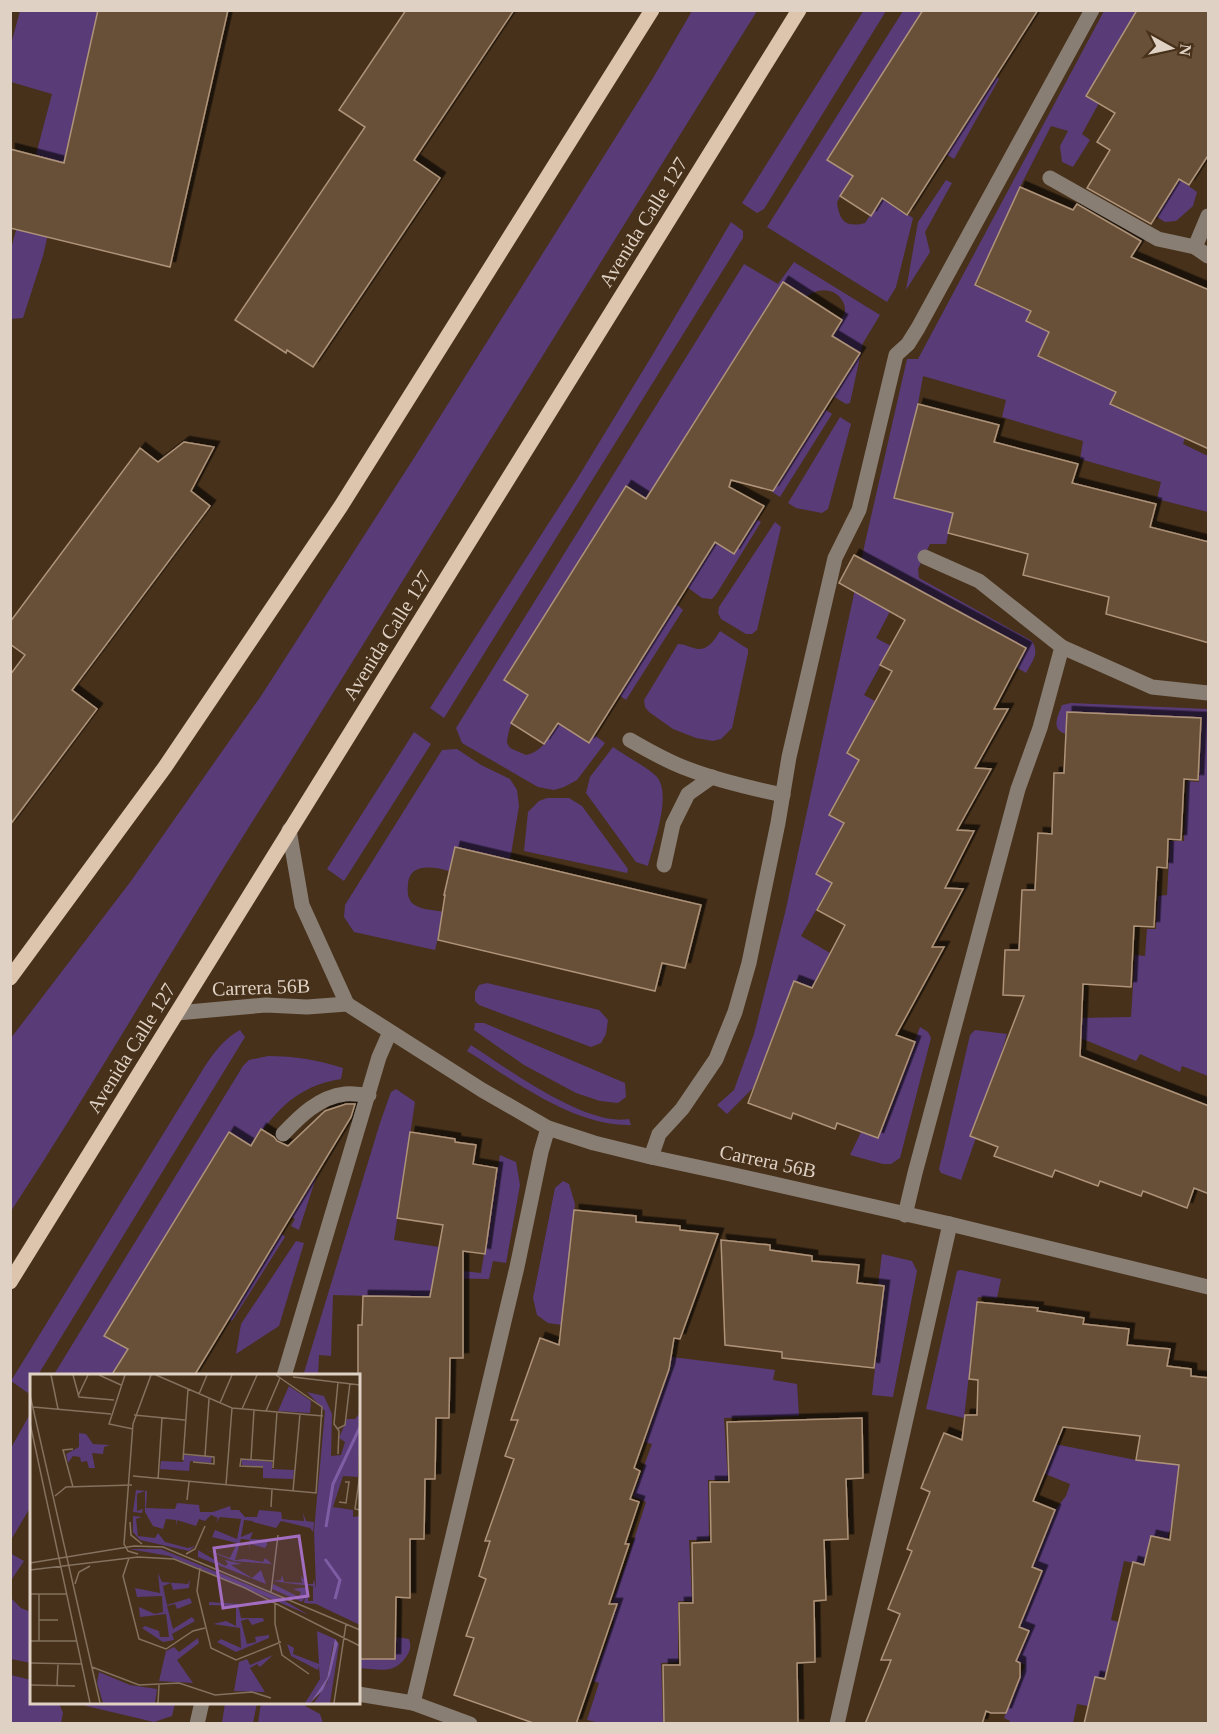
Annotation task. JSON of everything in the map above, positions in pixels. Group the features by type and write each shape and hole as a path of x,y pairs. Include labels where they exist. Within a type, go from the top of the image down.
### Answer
{"main road":[{"path":"10,978 165,766 340,506 652,10"},
{"name":"Avenida Calle 127","path":"10,1282 799,10"}],"street":[{"path":"651,1157 659,1134 682,1109 716,1059 735,1012 749,963 789,757 835,558 859,510 889,380 897,355 908,344 918,328 1092,10"},
{"path":"1050,178 1158,239 1195,246 1209,256"},
{"path":"1195,246 1209,216"},
{"path":"925,557 979,581 1062,647 1152,687 1209,693"},
{"path":"905,1215 1018,789 1040,728 1062,647"},
{"path":"630,740 687,769 734,784 783,795"},
{"path":"664,865 673,824 688,794 712,777"},
{"name":"Carrera 56B","path":"289,830 302,904 347,1004 482,1090 548,1128 594,1143 651,1157 950,1224 1209,1287"},
{"name":"Carrera 56B","path":"177,1013 266,1005 307,1007 347,1004"},
{"path":"285,1374 379,1057 390,1032"},
{"path":"283,1134 310,1108 330,1098 345,1094 369,1095"},
{"path":"412,1703 517,1267 548,1128"},
{"path":"837,1724 950,1224"},
{"path":"360,1694 412,1703 470,1724"},
{"path":"197,1724 202,1704"}],"shaded area":[{"path":"864,10 886,11 764,209 757,213 742,203"},
{"path":"20,11 98,11 43,256 23,318 10,319 11,249 52,94 11,82 11,44"},
{"path":"692,11 757,11 11,1211 11,1038 131,881 261,696 414,458 653,78"},
{"path":"903,11 923,11 827,160 853,176 837,202 845,222 848,224 865,223 882,198 913,218 896,287 887,302 767,227"},
{"path":"1104,11 1138,11 1086,96 1099,103 1082,134 1090,140 1073,167 1062,162 1060,146 1068,131 1051,126 975,285 1031,311 1026,321 1049,332 1039,356 1116,392 1110,404 1185,438 1183,444 1208,456 1208,512 1157,499 1161,482 1080,459 1083,441 1002,417 1006,400 923,376 894,498 953,513 946,544 930,544 918,569 919,578 1032,641 1035,650 1034,657 1026,673 1016,667 1026,648 905,583 876,638 891,646 864,695 875,701 859,760 829,815 844,823 816,874 832,883 801,936 830,953 836,997 794,981 753,1088 727,1114 717,1105 734,1090 754,1034 785,913 907,359 918,359"},
{"path":"996,76 999,79 954,159 946,154"},
{"path":"1179,179 1197,192 1193,206 1176,221 1165,222 1116,191"},
{"path":"946,180 952,183 925,232 930,252 906,290 918,222"},
{"path":"731,222 743,231 743,238 444,718 430,708 577,479"},
{"path":"794,262 880,315 863,343 850,403 846,404 833,396 859,353 832,336 845,312 840,297 831,291 814,292 805,299 795,316 771,301 646,499 626,486 504,680 528,695 509,730 507,743 510,748 526,755 537,751 558,723 589,742 594,735 605,743 577,780 554,790 538,787 462,743 456,728 744,264 778,284"},
{"path":"824,409 832,414 780,497 772,492"},
{"path":"840,417 851,424 828,509 822,513 796,508 788,503"},
{"path":"756,519 761,522 712,599 702,598 687,587 715,542 734,554"},
{"path":"775,522 781,527 757,630 752,634 746,634 721,619 718,613 719,607"},
{"path":"676,604 683,610 626,700 619,695"},
{"path":"720,631 748,649 748,653 732,728 721,739 713,741 696,738 673,729 649,712 644,700 678,644 702,649 711,643"},
{"path":"1071,703 1208,709 1208,1076 1182,1066 1180,1072 1140,1054 1136,1061 1078,1037 1079,1018 1131,1017 1135,955 1145,956 1147,929 1156,929 1158,896 1167,895 1170,841 1184,841 1187,781 1199,782 1202,718 1067,712 1066,734 1058,729 1056,722 1062,705"},
{"path":"414,732 431,744 344,881 327,869"},
{"path":"613,747 652,772 661,784 663,794 660,820 648,866 636,862 586,793 590,777"},
{"path":"457,749 481,765 510,779 517,790 519,806 510,860 455,847 449,871 423,868 413,873 409,878 408,887 411,901 419,907 444,912 435,950 354,932 344,917 345,905 442,750"},
{"path":"547,798 569,798 582,806 628,869 627,873 524,851 528,812 539,801"},
{"path":"487,983 599,1010 608,1020 606,1034 601,1043 591,1047 479,1005 475,1001 475,992 479,985"},
{"path":"475,1023 484,1023 625,1083 626,1097 618,1103 600,1101 576,1093 524,1065 474,1030"},
{"path":"920,1027 928,1032 931,1038 900,1158 891,1164 883,1164 850,1155 861,1132 878,1138"},
{"path":"240,1030 245,1037 39,1374 30,1374 28,1393 11,1381 205,1066 229,1037"},
{"path":"975,1030 1007,1034 961,1180 941,1173 939,1169 970,1035"},
{"path":"471,1045 526,1081 570,1105 611,1119 629,1119 631,1125 587,1118 545,1100 467,1051"},
{"path":"268,1056 288,1057 343,1068 341,1079 311,1088 288,1102 251,1146 229,1133 104,1335 128,1349 112,1374 54,1374 243,1066 249,1060"},
{"path":"396,1089 415,1102 394,1240 439,1247 436,1268 481,1273 500,1155 516,1162 520,1185 506,1263 493,1261 489,1279 441,1278 440,1298 333,1295 331,1356 319,1355 318,1374 304,1374 380,1123 391,1092"},
{"path":"308,1128 324,1153 299,1230 291,1226 295,1219 291,1216 313,1179 286,1161 293,1142"},
{"path":"563,1181 569,1184 575,1204 562,1325 548,1323 537,1315 533,1298 555,1188"},
{"path":"281,1233 285,1237 232,1321 229,1319"},
{"path":"296,1241 304,1243 279,1326 236,1354 241,1324"},
{"path":"882,1254 912,1261 917,1271 893,1397 872,1395 884,1287 878,1285"},
{"path":"957,1271 1001,1279 997,1298 978,1297 964,1418 926,1409"},
{"path":"648,1354 775,1370 773,1380 797,1384 799,1416 724,1418 728,1480 708,1480 709,1540 689,1540 692,1601 678,1601 678,1662 661,1663 663,1723 604,1724 587,1720 599,1683 593,1681 614,1621 607,1617 646,1502 633,1496 652,1444 645,1442 664,1383 641,1374"},
{"path":"30,1414 30,1508 11,1540 11,1448"},
{"path":"1049,1443 1136,1460 1179,1465 1172,1523 1167,1539 1151,1536 1144,1565 1124,1561 1111,1620 1119,1622 1111,1653 1127,1684 1095,1677 1088,1706 1077,1704 1073,1723 1009,1723 1010,1721 1004,1718 1025,1665 1016,1661 1029,1631 993,1616 1028,1532 1044,1538 1055,1510 1066,1496 1070,1484 1023,1465"},
{"path":"10,1553 24,1561 12,1579 12,1599 21,1608 30,1612 30,1663 11,1659"},
{"path":"396,1637 409,1639 410,1648 406,1657 391,1669 360,1668 360,1659 395,1659"},
{"path":"11,1675 30,1680 30,1704 59,1704 63,1713 61,1723 11,1723"},
{"path":"83,1704 175,1704 172,1716 154,1722"},
{"path":"225,1704 257,1704 253,1723 222,1723"},
{"path":"261,1704 305,1704 320,1714 323,1723 258,1723"}],"building":[{"path":"98,10 228,10 170,267 10,228 10,149 64,163"},
{"path":"406,10 514,10 414,160 440,178 313,367 287,350 286,353 235,320 365,127 339,110"},
{"path":"923,10 1038,10 907,215 882,198 871,216 840,196 853,176 827,160"},
{"path":"1137,10 1209,10 1209,154 1189,185 1179,179 1151,224 1087,188 1110,150 1097,142 1115,113 1086,96"},
{"path":"1020,187 1073,210 1077,204 1141,241 1131,257 1209,290 1209,449 1110,404 1116,392 1038,356 1049,332 1026,321 1031,311 975,285"},
{"path":"783,282 842,320 832,336 860,353 773,491 731,480 729,487 764,506 734,554 715,542 589,743 558,723 544,744 511,723 528,695 504,680 626,486 646,499"},
{"path":"918,404 999,425 994,442 1078,464 1072,483 1156,504 1150,527 1209,542 1209,643 1106,614 1109,597 1023,575 1028,554 948,533 953,513 894,498"},
{"path":"184,442 214,447 191,491 210,506 72,690 97,709 10,825 10,675 25,655 10,644 10,622 140,448 158,462"},
{"path":"854,555 1026,648 994,709 1008,709 975,768 991,769 957,830 974,831 945,888 963,889 932,947 944,947 896,1035 915,1042 878,1138 837,1123 835,1129 793,1113 791,1119 748,1103 794,981 812,988 845,925 817,910 832,883 816,874 844,823 829,815 859,760 847,753 892,671 880,665 905,620 839,583"},
{"path":"1067,712 1201,718 1198,780 1184,779 1181,840 1168,839 1167,868 1157,867 1154,927 1134,926 1131,987 1083,984 1080,1056 1209,1106 1209,1194 1194,1188 1187,1208 1143,1191 1141,1196 1100,1181 1098,1186 1055,1170 1052,1177 994,1156 998,1147 970,1136 1024,996 1003,995 1005,950 1019,950 1022,890 1035,890 1038,833 1052,834 1054,773 1064,773"},
{"path":"455,847 701,905 685,968 662,963 655,991 438,940 444,895"},
{"path":"346,1104 355,1104 351,1117 195,1374 112,1374 128,1349 104,1336 229,1132 251,1146 261,1129 288,1146 325,1111"},
{"path":"410,1132 455,1139 455,1142 476,1145 473,1164 497,1168 485,1254 463,1251 463,1358 450,1358 449,1418 436,1418 435,1479 425,1479 424,1539 410,1539 410,1598 396,1597 395,1659 360,1659 358,1325 362,1325 363,1296 430,1297 443,1225 397,1218"},
{"path":"574,1210 636,1216 636,1222 680,1226 680,1230 718,1234 680,1339 674,1338 669,1369 634,1468 640,1471 630,1499 639,1502 625,1544 629,1544 609,1604 617,1604 576,1724 536,1724 454,1695 474,1638 466,1636 486,1579 479,1576 490,1541 485,1541 514,1459 505,1456 518,1420 511,1420 540,1338 559,1345"},
{"path":"721,1240 770,1245 770,1250 812,1256 812,1261 859,1265 857,1283 884,1286 874,1368 782,1358 782,1352 725,1345"},
{"path":"977,1302 1038,1308 1037,1311 1084,1318 1083,1324 1129,1329 1127,1345 1170,1349 1167,1366 1191,1369 1191,1376 1209,1378 1209,1724 1084,1724 1095,1677 1105,1679 1133,1562 1144,1565 1151,1536 1170,1540 1179,1465 1136,1460 1140,1436 1063,1427 1033,1501 1055,1510 1032,1567 1042,1571 1019,1627 1029,1631 1016,1661 1020,1663 1020,1677 1006,1713 986,1711 982,1724 865,1724 891,1660 881,1660 900,1614 888,1609 912,1551 907,1549 930,1492 921,1488 944,1433 962,1440 965,1415 977,1415 978,1380 969,1379"},
{"path":"862,1418 863,1478 846,1479 848,1539 824,1540 826,1600 814,1601 815,1662 797,1663 798,1724 664,1724 663,1665 680,1665 679,1603 693,1603 692,1543 711,1542 710,1482 729,1482 727,1422"}]}
